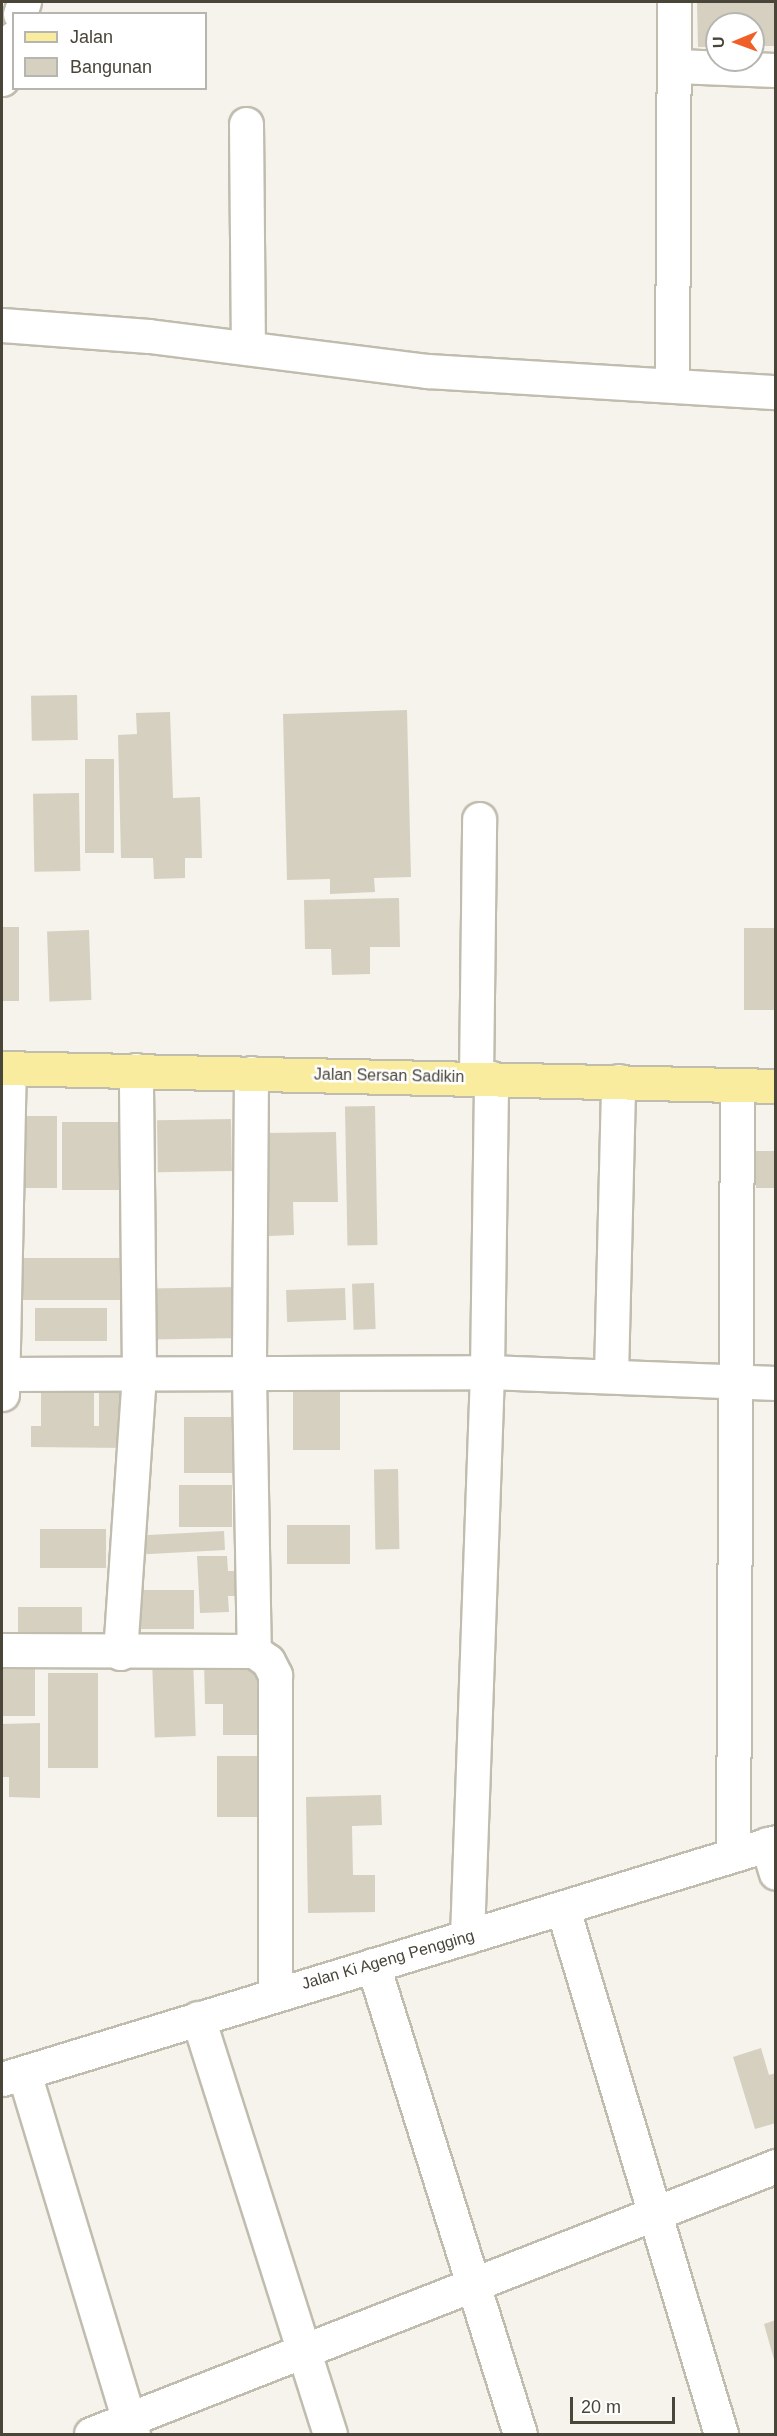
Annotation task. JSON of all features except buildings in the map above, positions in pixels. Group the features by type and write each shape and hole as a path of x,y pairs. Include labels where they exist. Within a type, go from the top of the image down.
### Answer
{"main road":[{"name":"Jalan Sersan Sadikin","path":"5,1068 776,1086"}],"street":[{"path":"672,385 674,2"},
{"path":"2,79 12,45"},
{"path":"675,66 776,70"},
{"path":"246,124 248,348"},
{"path":"2,325 248,348 428,371 776,392"},
{"path":"467,1937 487,1372 479,819"},
{"path":"2,1396 5,1068"},
{"path":"120,1653 139,1372 136,1070"},
{"path":"251,1073 249,1376 254,1651"},
{"path":"611,1375 618,1081"},
{"path":"733,1855 737,1085"},
{"path":"2,1374 139,1372 249,1376 487,1372 776,1383"},
{"path":"2,1650 120,1653 254,1651 268,1662 275,1675 275,1994"},
{"name":"Jalan Ki Ageng Pengging","path":"13,2076 733,1855 773,1853"},
{"path":"563,1909 721,2434"},
{"path":"373,1965 520,2434"},
{"path":"198,2018 330,2434"},
{"path":"13,2076 130,2427"},
{"path":"91,2434 130,2427 304,2351 776,2166"}]}
